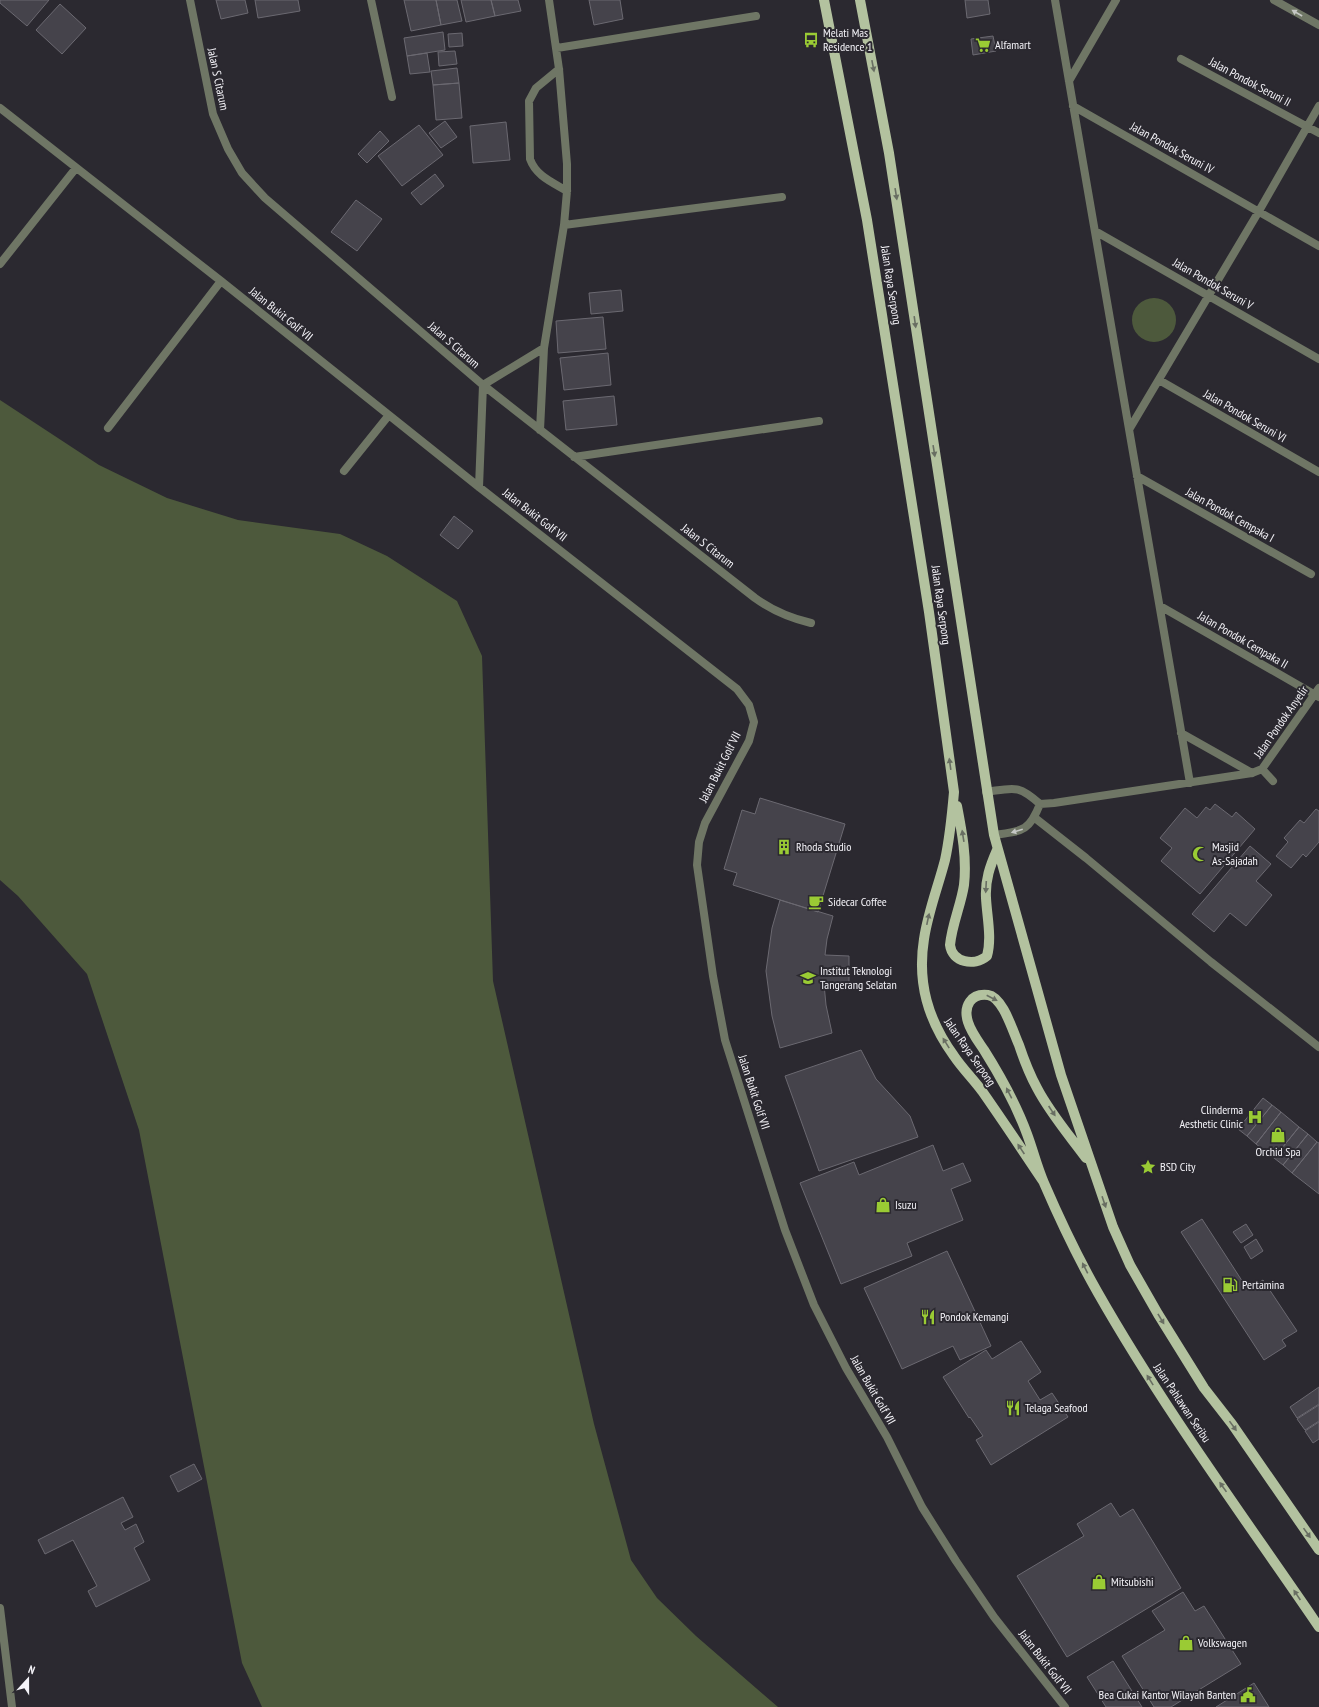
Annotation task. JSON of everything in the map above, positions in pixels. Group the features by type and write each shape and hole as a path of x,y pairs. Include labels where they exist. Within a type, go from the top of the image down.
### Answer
{"main road":[{"name":"Jalan Raya Serpong","path":"824,0 867,220 929,612 954,792 952,820 948,842 928,915 923,941 922,968 924,996 933,1023 953,1055 980,1089 1043,1181"},
{"name":"Jalan Raya Serpong","path":"860,0 890,153 986,792 994,835 1061,1075 1092,1165"},
{"path":"954,792 964,840 965,866 961,898 950,944 950,951 960,960 982,961 987,956 989,940 986,896 987,882 989,869 997,850"},
{"path":"1043,1181 1027,1134 1013,1102 998,1072 967,1021 967,1006 970,999 978,995 993,996 999,1001 1037,1088 1051,1111 1092,1165 1113,1226 1130,1265 1158,1314 1204,1388 1232,1424 1319,1550"},
{"name":"Jalan Pahlawan Seribu","path":"1043,1181 1097,1292 1151,1382 1319,1627"}],"street":[{"name":"Jalan S Citarum","path":"190,0 213,114 228,148 242,173 265,198 483,385 574,457 767,606 791,618 811,623"},
{"path":"371,0 392,97"},
{"path":"540,430 544,348 564,226 567,191 567,164 559,69 549,0"},
{"path":"1054,0 1130,428 1190,783"},
{"path":"1069,80 1116,0"},
{"path":"1274,0 1319,25"},
{"path":"557,48 756,16"},
{"name":"Jalan Pondok Seruni II","path":"1182,59 1319,133"},
{"path":"559,69 536,88 529,101 530,159 533,167 538,173 567,191"},
{"name":"Jalan Pondok Seruni IV","path":"1073,106 1319,246"},
{"path":"1130,428 1259,211 1319,106"},
{"name":"Jalan Bukit Golf VII","path":"0,108 737,689 749,705 754,722 749,741 705,823 699,842 697,866 713,976 725,1040 785,1230 814,1305 842,1361 887,1438 922,1507 956,1561 994,1617 1065,1707"},
{"path":"0,264 76,168"},
{"path":"564,226 782,197"},
{"name":"Jalan Pondok Seruni V","path":"1095,231 1319,359"},
{"path":"108,428 221,281"},
{"path":"479,487 483,385 544,348"},
{"name":"Jalan Pondok Seruni VI","path":"1159,380 1319,472"},
{"path":"344,471 389,415"},
{"path":"574,457 819,421"},
{"name":"Jalan Pondok Cempaka I","path":"1137,476 1311,574"},
{"name":"Jalan Pondok Cempaka II","path":"1160,606 1318,693"},
{"name":"Jalan Pondok Anyelir","path":"1262,769 1318,693"},
{"path":"1182,733 1252,773"},
{"path":"1040,804 1190,783 1252,773 1262,769 1273,781"},
{"path":"986,792 1020,789 1030,794 1040,804"},
{"path":"994,835 1027,828 1035,818 1040,804"},
{"path":"1035,818 1092,863 1211,962 1319,1047"},
{"path":"0,1608 11,1707"}],"green space":[{"path":"1158,298 1163,299 1170,304 1175,311 1175,329 1170,336 1163,341 1150,342 1145,341 1138,336 1133,329 1132,316 1133,311 1138,304 1145,299"},
{"path":"0,400 99,465 167,498 238,520 340,534 387,556 457,601 482,656 493,981 594,1424 631,1560 657,1598 696,1636 778,1707 262,1707 242,1663 139,1130 87,974 18,896 0,880"}],"building":[{"path":"0,0 49,0 27,26 0,3"},
{"path":"216,0 245,0 248,13 221,19"},
{"path":"255,0 298,0 300,11 258,18"},
{"path":"404,0 436,0 441,25 411,31"},
{"path":"436,0 457,0 462,21 441,25"},
{"path":"461,0 491,0 495,16 466,22"},
{"path":"491,0 518,0 521,11 495,16"},
{"path":"589,0 620,0 623,19 594,25"},
{"path":"965,0 988,0 990,14 967,18"},
{"path":"60,4 86,28 62,54 36,30"},
{"path":"443,32 445,50 407,56 404,38"},
{"path":"462,33 463,46 449,47 448,34"},
{"name":"Alfamart","path":"993,36 996,51 973,55 971,39"},
{"path":"455,51 457,64 439,66 438,52"},
{"path":"427,53 430,72 410,74 407,56"},
{"path":"457,68 459,83 433,85 431,71"},
{"path":"459,83 462,118 436,120 433,85"},
{"path":"445,121 457,137 441,148 429,133"},
{"path":"506,122 510,160 473,163 470,126"},
{"path":"419,125 443,155 402,186 378,156"},
{"path":"380,131 389,141 367,163 358,154"},
{"path":"435,174 444,186 421,205 411,193"},
{"path":"356,200 382,219 357,251 331,232"},
{"path":"621,290 623,311 591,314 589,293"},
{"path":"603,317 606,349 558,353 556,321"},
{"path":"608,353 611,385 564,390 560,358"},
{"path":"614,396 617,425 566,430 563,401"},
{"path":"454,516 473,531 458,549 440,535"},
{"name":"Rhoda Studio","path":"760,798 845,824 818,912 733,885 737,873 724,869 742,810 755,814"},
{"name":"Masjid As-Sajadah","path":"1215,804 1232,817 1236,812 1255,829 1200,894 1161,861 1172,848 1160,838 1185,808 1197,818 1206,807 1210,810"},
{"path":"1316,809 1319,811 1319,842 1306,857 1303,854 1291,868 1276,856 1288,842 1284,838 1300,820 1304,823"},
{"path":"1250,846 1271,864 1256,881 1272,895 1246,926 1230,913 1214,932 1192,914"},
{"name":"Institut Teknologi Tangerang Selatan","path":"780,900 833,916 827,939 825,955 849,956 849,985 824,984 826,1005 832,1033 780,1048 772,1016 766,971 772,928"},
{"path":"861,1050 876,1079 910,1116 918,1137 819,1171 785,1076"},
{"name":"Clinderma Aesthetic Clinic","path":"1263,1098 1272,1105 1247,1136 1238,1129"},
{"path":"1272,1105 1281,1112 1256,1144 1247,1136"},
{"name":"Orchid Spa","path":"1281,1112 1299,1127 1274,1158 1256,1144"},
{"path":"1299,1127 1308,1134 1283,1165 1274,1158"},
{"path":"1308,1134 1317,1142 1292,1173 1283,1165"},
{"path":"1317,1142 1319,1143 1319,1194 1292,1173"},
{"name":"Isuzu","path":"933,1145 943,1171 963,1163 971,1181 951,1189 963,1220 907,1243 912,1256 841,1284 800,1183 854,1162 859,1175"},
{"name":"Pertamina","path":"1202,1219 1248,1290 1263,1280 1297,1331 1282,1340 1286,1346 1264,1360 1181,1232"},
{"name":"Pertamina","path":"1246,1224 1253,1235 1241,1243 1233,1232"},
{"name":"Pertamina","path":"1256,1239 1263,1251 1251,1259 1244,1247"},
{"name":"Pondok Kemangi","path":"947,1251 991,1346 960,1360 953,1346 902,1369 864,1288"},
{"name":"Telaga Seafood","path":"1021,1341 1041,1372 1028,1381 1040,1400 1052,1393 1068,1417 991,1465 976,1440 983,1436 970,1417 969,1418 943,1377 986,1350 992,1359"},
{"path":"1319,1387 1319,1404 1297,1418 1290,1407"},
{"path":"1319,1405 1319,1421 1305,1430 1297,1419"},
{"path":"1319,1422 1319,1439 1313,1443 1305,1431"},
{"path":"194,1464 202,1479 178,1492 170,1476"},
{"path":"123,1497 133,1517 121,1523 125,1530 136,1524 144,1542 134,1548 150,1580 96,1607 88,1591 97,1586 73,1540 45,1554 38,1540"},
{"name":"Mitsubishi","path":"1111,1503 1120,1517 1133,1509 1181,1588 1067,1657 1017,1576 1084,1536 1077,1524"},
{"name":"Volkswagen","path":"1183,1592 1195,1611 1204,1606 1241,1664 1171,1707 1154,1707 1122,1656 1165,1630 1152,1611"},
{"path":"1113,1661 1142,1707 1106,1707 1087,1677"},
{"name":"Bea Cukai Kantor Wilayah Banten","path":"1254,1683 1269,1707 1216,1707"}],"place":[{"name":"Melati Mas Residence 1","path":"811,40"},
{"name":"Alfamart","path":"983,45"},
{"name":"Rhoda Studio","path":"784,847"},
{"name":"Masjid As-Sajadah","path":"1200,854"},
{"name":"Sidecar Coffee","path":"816,902"},
{"name":"Institut Teknologi Tangerang Selatan","path":"808,978"},
{"name":"Clinderma Aesthetic Clinic","path":"1255,1117"},
{"name":"Orchid Spa","path":"1278,1135"},
{"name":"BSD City","path":"1148,1167"},
{"name":"Isuzu","path":"883,1205"},
{"name":"Pertamina","path":"1230,1285"},
{"name":"Pondok Kemangi","path":"928,1317"},
{"name":"Telaga Seafood","path":"1013,1408"},
{"name":"Mitsubishi","path":"1099,1582"},
{"name":"Volkswagen","path":"1186,1643"},
{"name":"Bea Cukai Kantor Wilayah Banten","path":"1248,1695"}]}
